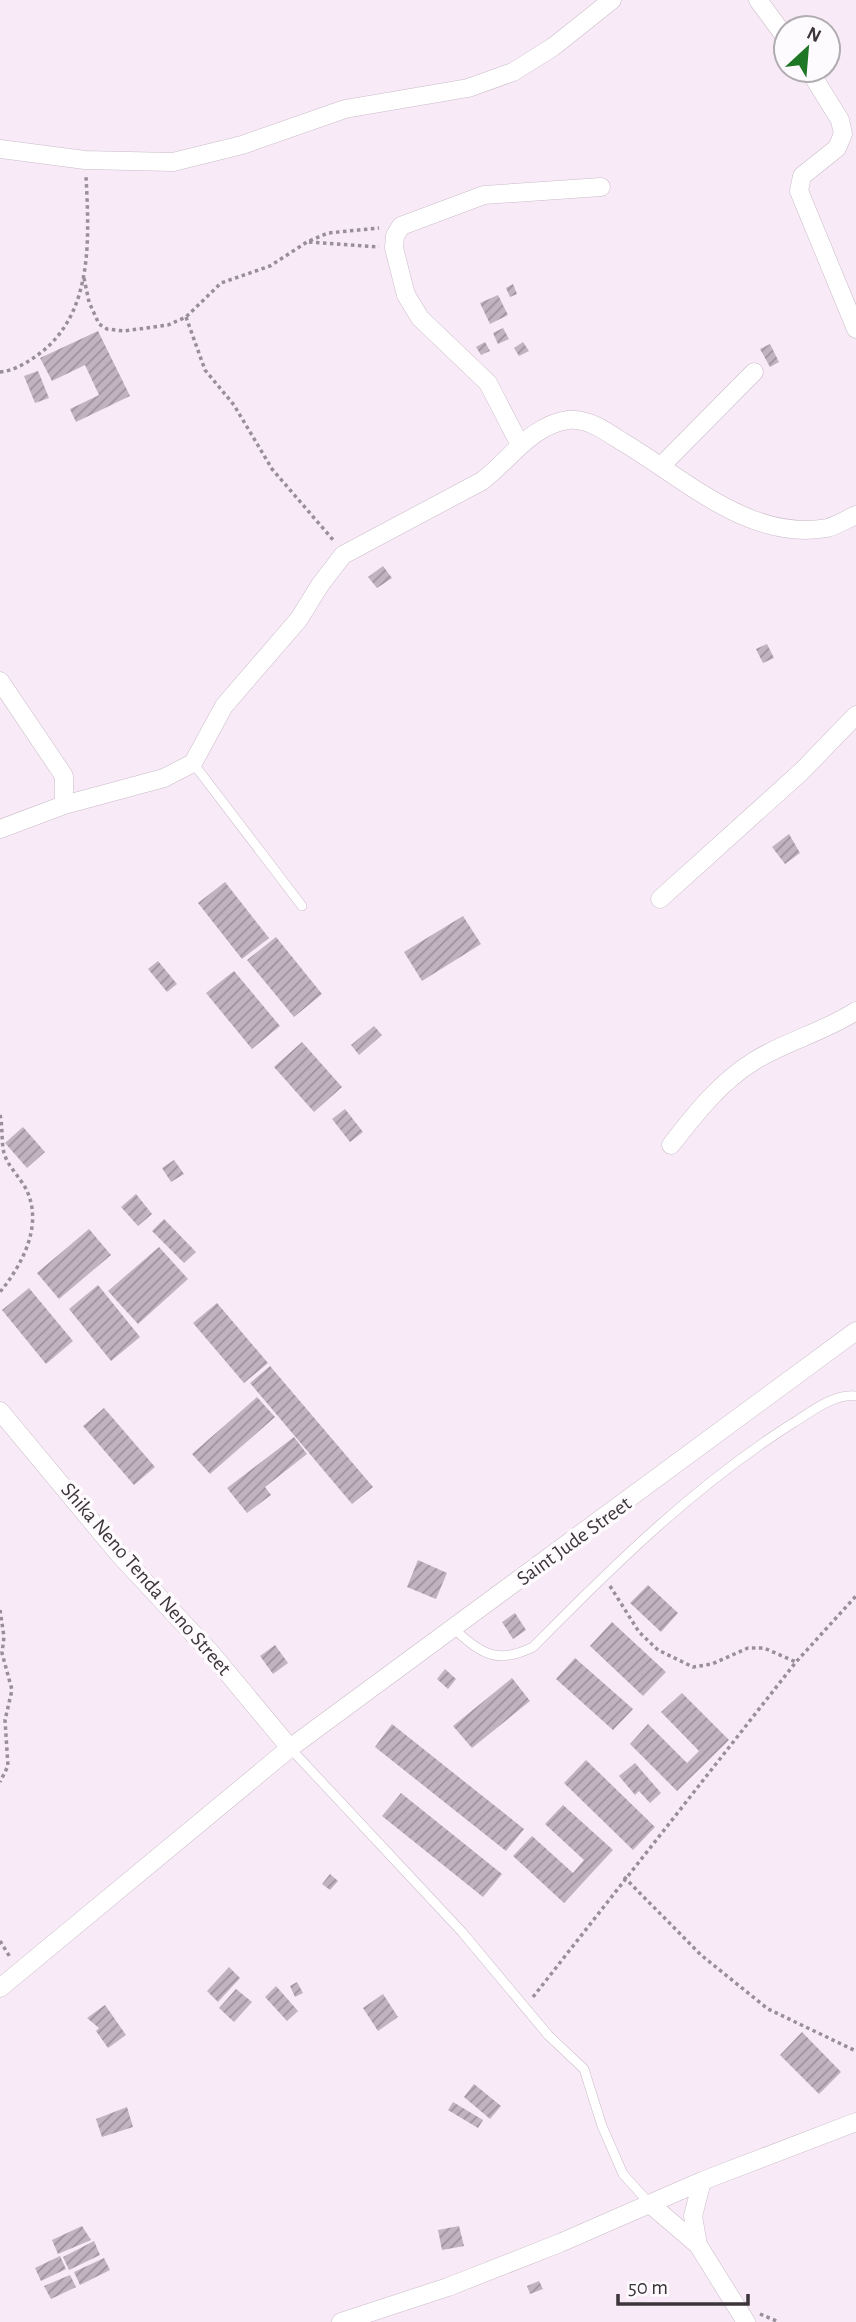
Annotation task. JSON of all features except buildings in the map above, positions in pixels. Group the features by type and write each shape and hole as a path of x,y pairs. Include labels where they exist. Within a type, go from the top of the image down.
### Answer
{"street":[{"path":"0,149 85,160 173,162 242,145 345,109 468,89 513,72 543,54 612,0"},
{"path":"758,0 772,19"},
{"path":"818,84 850,132 837,148 802,176 799,191 856,329"},
{"path":"520,445 488,383 420,318 406,295 394,248 395,236 401,226 484,195 601,187"},
{"path":"662,465 754,372"},
{"path":"0,829 64,805 164,778 192,763 224,706 299,620 320,585 343,555 482,481 501,467 520,445 545,429 569,420 593,424 662,465 722,506 777,528 828,528 856,515"},
{"path":"0,681 64,776 64,805"},
{"path":"660,899 802,771 856,715"},
{"path":"671,1145 709,1096 755,1060 831,1028 856,1012"},
{"name":"Saint Jude Street","path":"0,1988 290,1748 856,1331"},
{"name":"Shika Neno Tenda Neno Street","path":"0,1411 118,1553 211,1653 290,1748"},
{"path":"341,2322 448,2287 702,2181 856,2122"},
{"path":"698,2245 694,2216 702,2181"},
{"path":"650,2204 698,2245 746,2322"}],"lane":[{"path":"192,763 302,906"},
{"path":"454,1629 478,1650 494,1656 514,1657 533,1647 604,1575 677,1508 776,1434 821,1405 856,1396"},
{"path":"290,1748 462,1932 548,2035 584,2069 602,2126 624,2174 650,2204"}],"path":[{"path":"0,372 29,361 51,345 76,304 85,278 89,250 85,160"},
{"path":"85,278 89,302 99,324 107,329 124,331 168,325 186,317 222,283 270,267 307,242 328,233 401,226"},
{"path":"307,242 394,248"},
{"path":"186,317 205,370 234,404 272,469 326,528 343,555"},
{"path":"0,1115 4,1154 28,1192 32,1214 32,1232 18,1270 0,1292"},
{"path":"604,1575 639,1632 658,1650 693,1667 712,1664 748,1648 764,1648 796,1662"},
{"path":"526,2007 624,1877 796,1662 856,1596"},
{"path":"0,1610 4,1637 2,1653 12,1690 5,1720 8,1766 0,1782"},
{"path":"624,1877 701,1955 768,2009 856,2051"}]}
